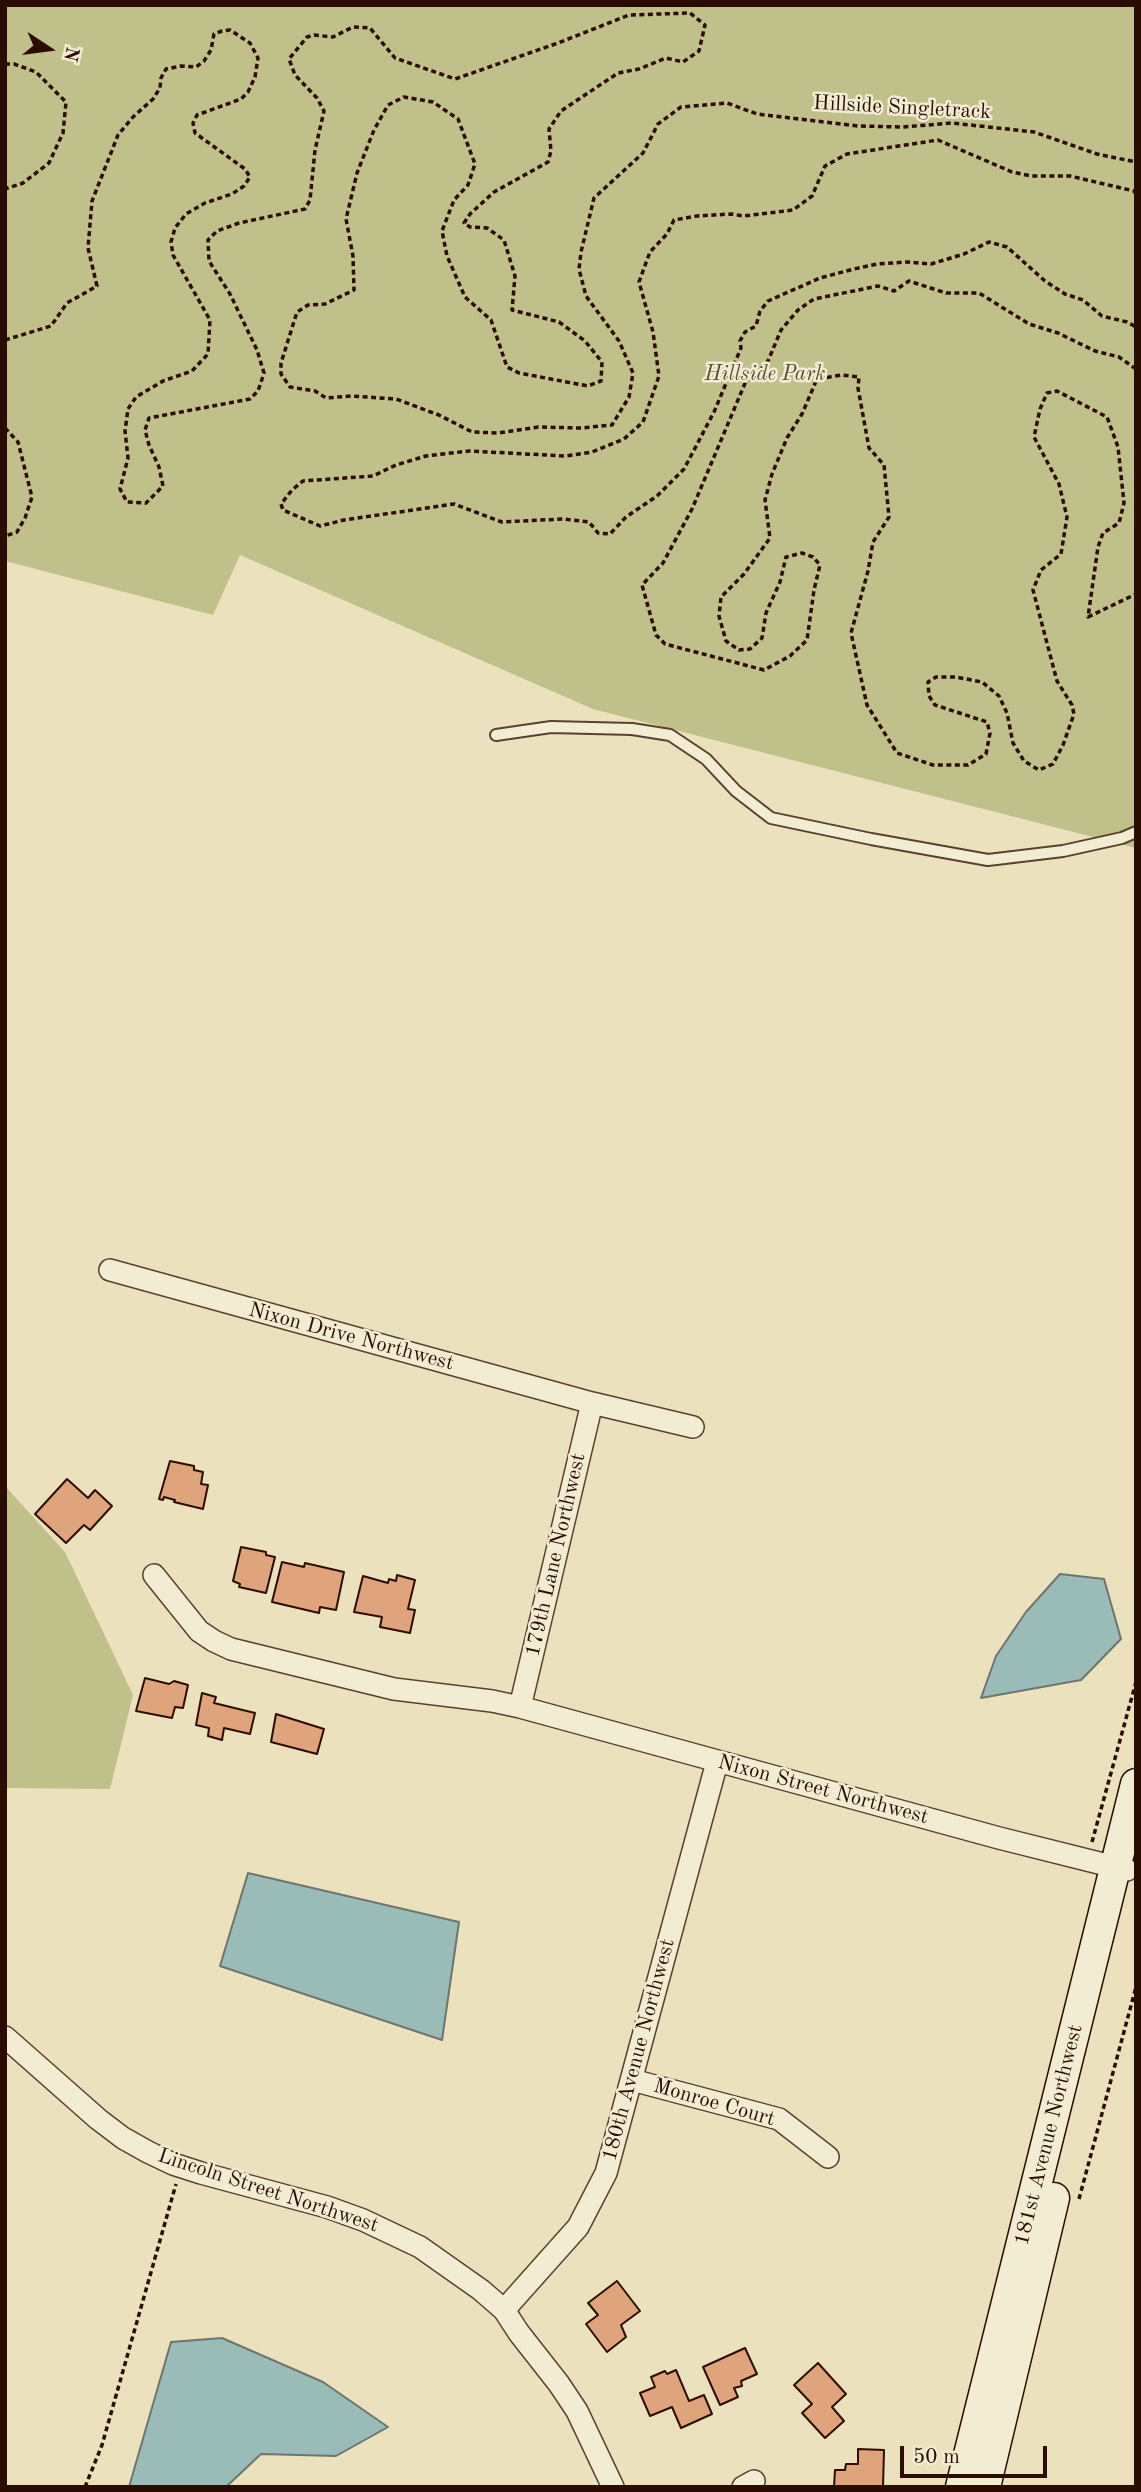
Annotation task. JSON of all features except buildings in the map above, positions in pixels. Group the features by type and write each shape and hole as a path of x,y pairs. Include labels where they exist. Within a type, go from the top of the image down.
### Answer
{"main road":[{"name":"181st Avenue Northwest","path":"985,2487 1129,1871 1136,1784"},
{"name":"181st Avenue Northwest","path":"961,2487 1129,1871"}],"street":[{"name":"Nixon Drive Northwest","path":"110,1270 592,1403 693,1427"},
{"name":"179th Lane Northwest","path":"520,1707 592,1403"},
{"name":"Nixon Street Northwest","path":"153,1575 199,1631 214,1642 231,1649 394,1689 520,1707 1129,1871"},
{"name":"180th Avenue Northwest","path":"504,2309 578,2227 606,2173 717,1762"},
{"name":"Lincoln Street Northwest","path":"5,2037 123,2138 181,2167 327,2207 363,2220 420,2248 504,2309 577,2411 613,2487"},
{"name":"Monroe Court","path":"632,2080 779,2119 828,2157"}],"lane":[{"path":"496,735 551,727 632,729 670,735 706,759 736,791 771,818 988,860 1063,851 1122,838 1136,832"}],"path":[{"name":"Hillside Singletrack","path":"5,341 51,326 67,303 97,286 88,248 92,201 118,135 153,99 166,69 195,67 204,61 211,50 214,34 222,31 230,30 250,43 258,58 255,77 248,92 241,99 197,115 193,123 195,133 245,169 250,177 244,186 232,194 205,203 186,214 175,228 171,242 173,255 210,320 208,354 192,372 163,381 136,397 128,409 125,431 128,458 120,489 127,502 146,503 163,486 145,430 149,418 250,399 258,391 264,373 257,350 230,294 209,261 208,240 217,231 239,223 305,209 310,200 315,150 324,111 317,98 295,75 289,59 307,37 333,37 353,27 370,28 395,58 455,79 629,15 690,13 705,25 699,51 684,62 666,58 639,69 618,73 561,111 549,129 551,151 548,162 494,192 464,223 470,227 487,228 504,240 515,276 512,310 559,322 585,341 602,362 601,380 588,386 519,373 508,367 491,320 465,297 447,256 442,231 454,200 468,185 475,164 458,119 433,102 404,97 388,105 374,130 357,173 346,219 353,256 354,290 325,304 308,305 297,312 281,363 281,374 290,387 314,391 326,398 351,396 396,399 439,415 472,432 499,433 538,427 581,428 612,425 629,397 633,373 618,341 586,296 579,269 580,252 594,198 643,153 658,124 681,107 727,103 757,114 858,126 903,127 953,123 1034,131 1097,154 1136,162"},
{"path":"5,64 14,64 36,72 66,102 63,133 49,163 23,183 5,189"},
{"name":"Hillside Singletrack","path":"1136,194 1134,191 1070,176 1031,176 1012,172 937,140 847,154 825,166 812,196 793,210 674,220 667,234 650,252 639,282 653,332 659,376 643,422 624,439 592,452 566,456 469,451 426,456 396,465 373,476 303,481 281,504 283,510 320,526 454,504 502,522 563,519 589,522 598,533 610,534 626,517 657,496 684,469 714,412 741,348 740,341 745,332 755,326 760,311 768,302 820,278 866,266 907,262 931,264 964,254 989,242 1007,247 1045,281 1065,294 1083,300 1102,316 1136,327"},
{"path":"1136,369 1119,357 1095,351 1058,333 1029,324 979,293 946,293 909,281 894,290 878,286 814,299 798,310 781,330 768,361 757,374 746,381 692,509 663,563 642,585 656,635 665,644 764,670 790,656 807,640 820,565 813,557 802,553 786,557 780,582 766,613 762,638 750,649 739,650 726,641 719,616 721,597 744,574 770,538 765,500 772,474 817,379 842,375 859,377 858,388 869,448 884,465 889,517 873,542 851,633 867,705 897,753 933,765 968,765 986,754 990,733 987,722 935,705 929,696 928,682 936,677 956,677 982,682 999,696 1007,713 1013,743 1024,761 1039,770 1053,764 1063,745 1074,714 1072,705 1056,681 1033,590 1041,570 1061,554 1067,517 1059,484 1034,437 1040,409 1047,393 1057,391 1107,416 1118,447 1124,503 1119,523 1104,533 1098,547 1087,617 1136,594"},
{"path":"5,428 18,442 32,497 17,532 5,536"},
{"path":"1093,1839 1136,1682"},
{"path":"85,2487 102,2445 181,2167"}],"green space":[{"name":"Hillside Park","path":"5,5 1136,5 1136,848 593,709 240,555 213,615 5,561"},
{"path":"5,1486 65,1552 133,1695 110,1789 5,1788"}],"water":[{"path":"1060,1574 1104,1579 1121,1639 1081,1680 981,1698 996,1656 1026,1612"},
{"path":"248,1873 459,1922 442,2040 220,1966"},
{"path":"222,2338 323,2382 388,2427 336,2456 261,2454 226,2487 129,2487 171,2342"}]}
